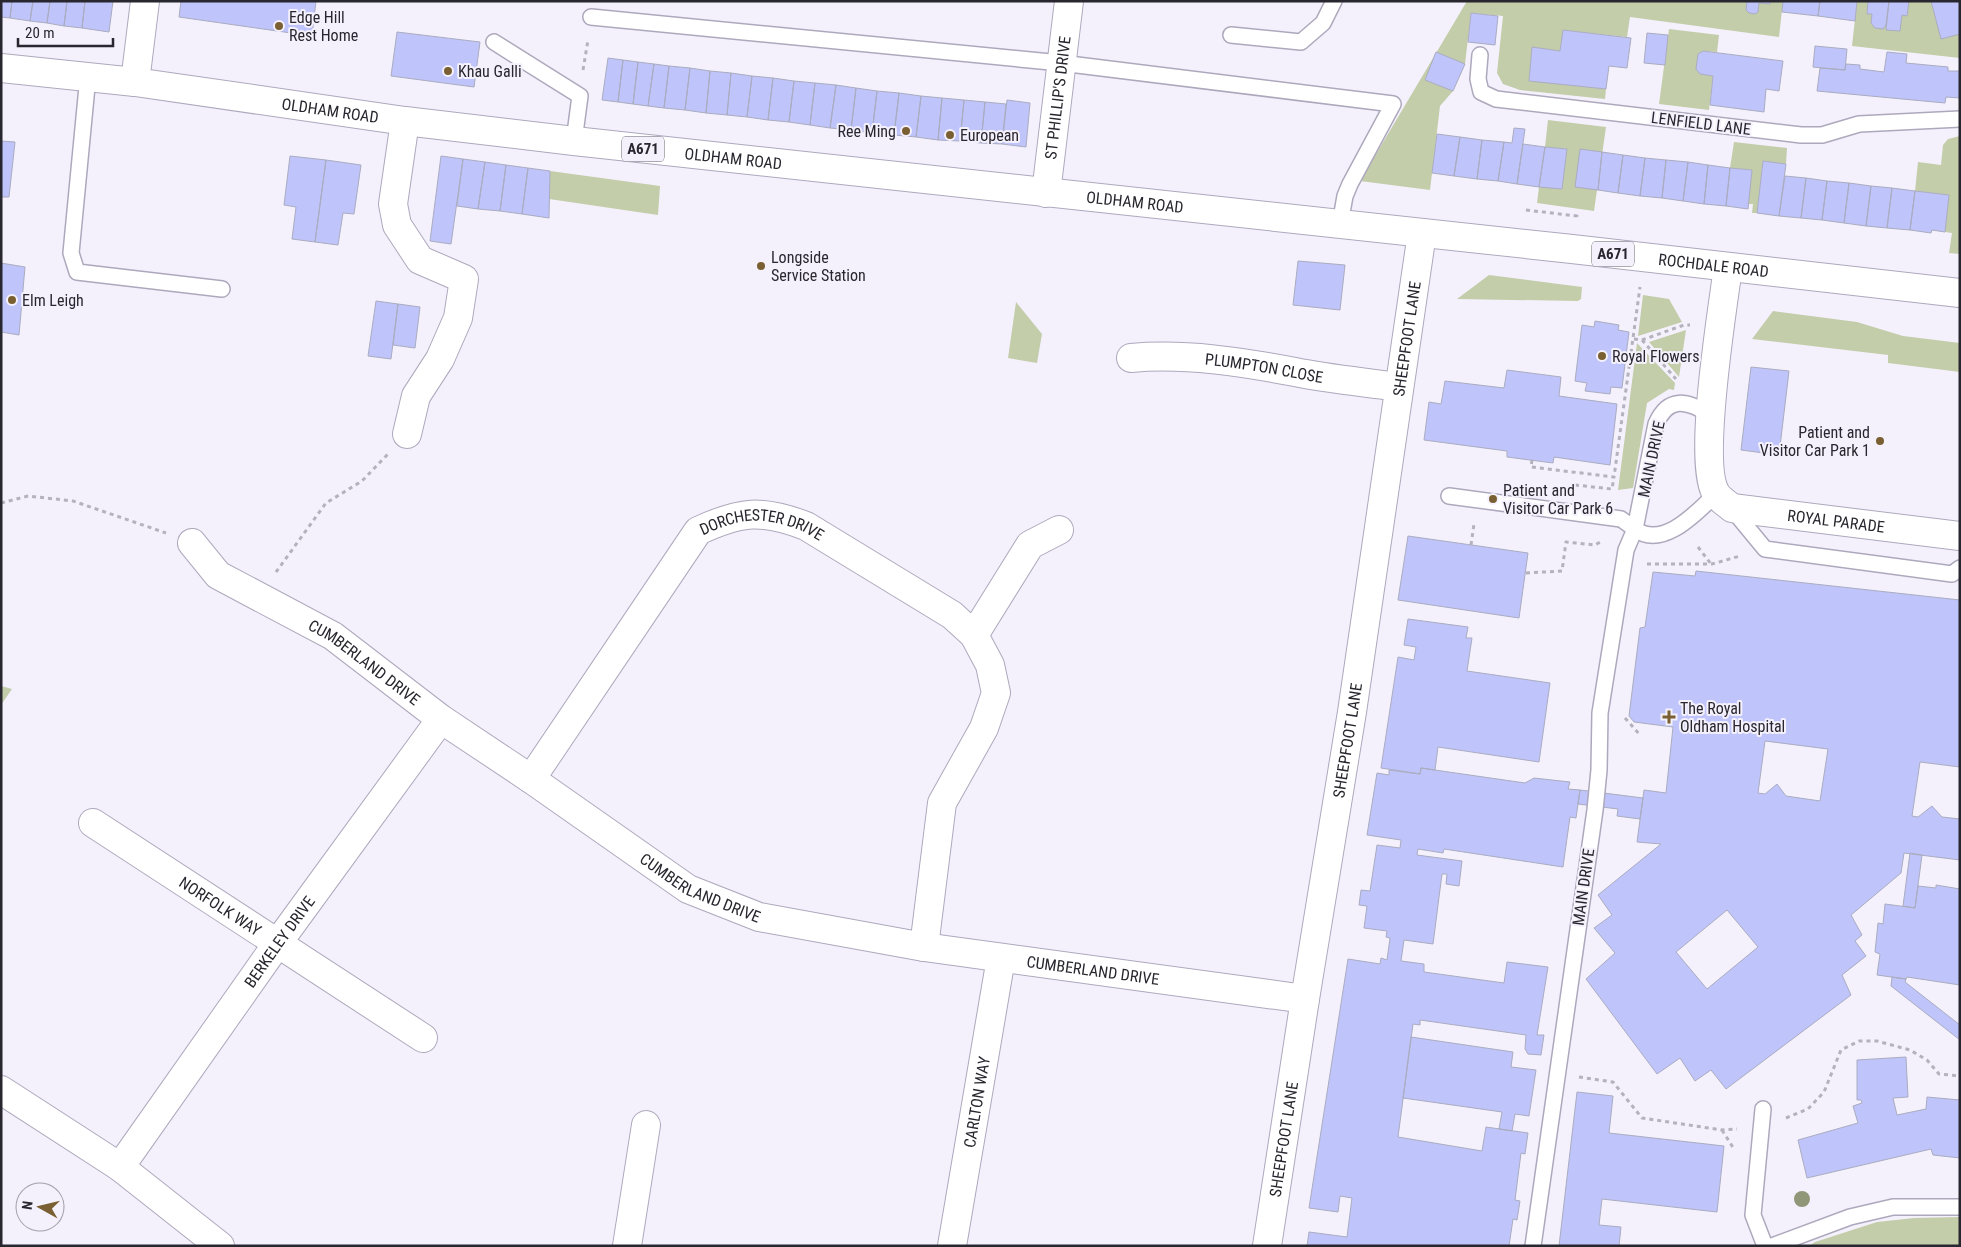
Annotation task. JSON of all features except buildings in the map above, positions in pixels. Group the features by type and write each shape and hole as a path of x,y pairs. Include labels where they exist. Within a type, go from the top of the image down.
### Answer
{"street":[{"path":"135,82 146,1"},
{"name":"ST PHILLIP'S DRIVE","path":"1046,193 1068,1"},
{"name":"OLDHAM ROAD","path":"1,68 135,82 405,122 1287,218"},
{"path":"405,122 392,204 397,225 420,260 464,279 458,318 440,359 416,396 407,434"},
{"name":"ROCHDALE ROAD","path":"1287,218 1960,293"},
{"name":"SHEEPFOOT LANE","path":"1267,1246 1353,702 1422,233"},
{"path":"1724,501 1710,469 1710,415 1728,267"},
{"name":"PLUMPTON CLOSE","path":"1131,358 1161,355 1271,366 1295,373 1398,387"},
{"name":"ROYAL PARADE","path":"1724,501 1960,536"},
{"name":"DORCHESTER DRIVE","path":"531,779 698,531 725,518 761,513 787,518 806,526 952,615 974,635 990,665 996,693 984,728 942,802 924,947"},
{"path":"974,635 1030,545 1059,530"},
{"name":"CUMBERLAND DRIVE","path":"192,542 218,575 333,636 441,719 531,779 688,889 759,917 924,947 1305,999"},
{"name":"BERKELEY DRIVE","path":"120,1167 277,944 441,719"},
{"name":"NORFOLK WAY","path":"93,824 423,1038"},
{"name":"CARLTON WAY","path":"952,1246 1002,958"},
{"path":"1,1090 120,1167 220,1246"},
{"path":"627,1246 646,1125"}],"lane":[{"path":"1231,35 1301,42 1323,23 1334,1"},
{"path":"590,17 1061,63 1393,104 1350,184 1345,196 1340,224"},
{"path":"494,42 580,96 574,141"},
{"name":"LENFIELD LANE","path":"1480,55 1478,79 1481,92 1496,99 1802,135 1822,135 1858,124 1960,119"},
{"path":"88,76 71,253 76,272 222,289"},
{"name":"MAIN DRIVE","path":"1533,1246 1595,810 1599,770 1600,713 1626,550 1635,529 1656,424 1661,412 1672,404 1684,404 1698,407 1710,415"},
{"path":"1449,496 1621,519 1643,536 1653,536 1680,527 1724,501 1765,549 1952,574 1960,568"},
{"path":"1763,1109 1753,1214 1764,1246"},
{"path":"1772,1246 1850,1217 1893,1207 1960,1207"}],"path":[{"path":"580,96 590,17"},
{"path":"1526,210 1577,216"},
{"path":"1575,485 1612,489 1640,286"},
{"path":"1634,339 1642,340 1684,325 1693,326"},
{"path":"1642,340 1679,382"},
{"path":"258,596 326,503 362,481 407,434"},
{"path":"1532,460 1532,467 1614,477"},
{"path":"1,503 28,496 73,501 192,542"},
{"path":"1471,545 1474,522"},
{"path":"1596,538 1605,540"},
{"path":"1604,549 1605,540"},
{"path":"1526,573 1562,571 1566,542 1595,546 1605,540"},
{"path":"1698,547 1712,564"},
{"path":"1644,572 1645,564 1712,564 1765,549"},
{"path":"1623,716 1641,736"},
{"path":"1781,1121 1808,1109 1824,1092 1841,1050 1859,1041 1877,1041 1910,1050 1927,1060 1939,1074 1960,1076"},
{"path":"1556,1074 1614,1082 1642,1118 1722,1130 1743,1128"}],"green space":[{"path":"1467,1 1747,1 1746,10 1754,14 1758,12 1759,3 1770,4 1770,1 1783,1 1779,37 1630,17 1627,37 1563,30 1560,51 1532,47 1529,81 1606,89 1605,99 1520,90 1503,84 1497,73 1503,16 1471,13 1465,64 1436,53"},
{"path":"1857,1 1868,1 1867,13 1872,14 1871,23 1875,28 1883,29 1886,25 1886,30 1899,31 1902,15 1907,16 1909,1 1931,1 1941,38 1960,34 1960,58 1852,46"},
{"path":"1669,29 1719,35 1717,52 1703,51 1698,54 1696,69 1700,74 1713,76 1709,110 1659,104"},
{"path":"1436,53 1425,80 1453,91 1440,106 1430,190 1360,181"},
{"path":"1548,120 1606,127 1594,211 1537,203 1539,187 1562,189 1567,149 1545,147"},
{"path":"1960,136 1960,254 1949,253 1952,233 1945,232 1949,195 1915,191 1918,162 1941,165 1943,145 1948,139"},
{"path":"1734,142 1787,148 1786,164 1763,161 1757,213 1752,213 1753,204 1748,204 1752,170 1730,168"},
{"path":"550,171 660,186 658,215 549,199"},
{"path":"1489,275 1582,287 1581,299 1578,301 1457,299"},
{"path":"1643,295 1669,299 1682,322 1638,336"},
{"path":"1016,302 1042,334 1037,363 1008,358"},
{"path":"1773,311 1857,322 1903,336 1960,343 1960,372 1888,363 1888,355 1752,339"},
{"path":"1686,330 1679,377 1649,342"},
{"path":"1637,343 1675,383 1674,390 1669,389 1647,403 1633,488 1618,490"},
{"path":"1,686 12,689 1,705"},
{"path":"1960,1217 1960,1246 1809,1246 1815,1242 1877,1222 1914,1218"}],"place":[{"name":"Edge Hill Rest Home","path":"279,26"},
{"name":"Khau Galli","path":"448,71"},
{"name":"Ree Ming","path":"906,131"},
{"name":"European","path":"950,135"},
{"name":"Longside Service Station","path":"761,266"},
{"name":"Elm Leigh","path":"12,300"},
{"name":"Royal Flowers","path":"1602,356"},
{"name":"Patient and Visitor Car Park 1","path":"1880,441"},
{"name":"Patient and Visitor Car Park 6","path":"1493,499"},
{"name":"The Royal Oldham Hospital","path":"1669,717"}]}
